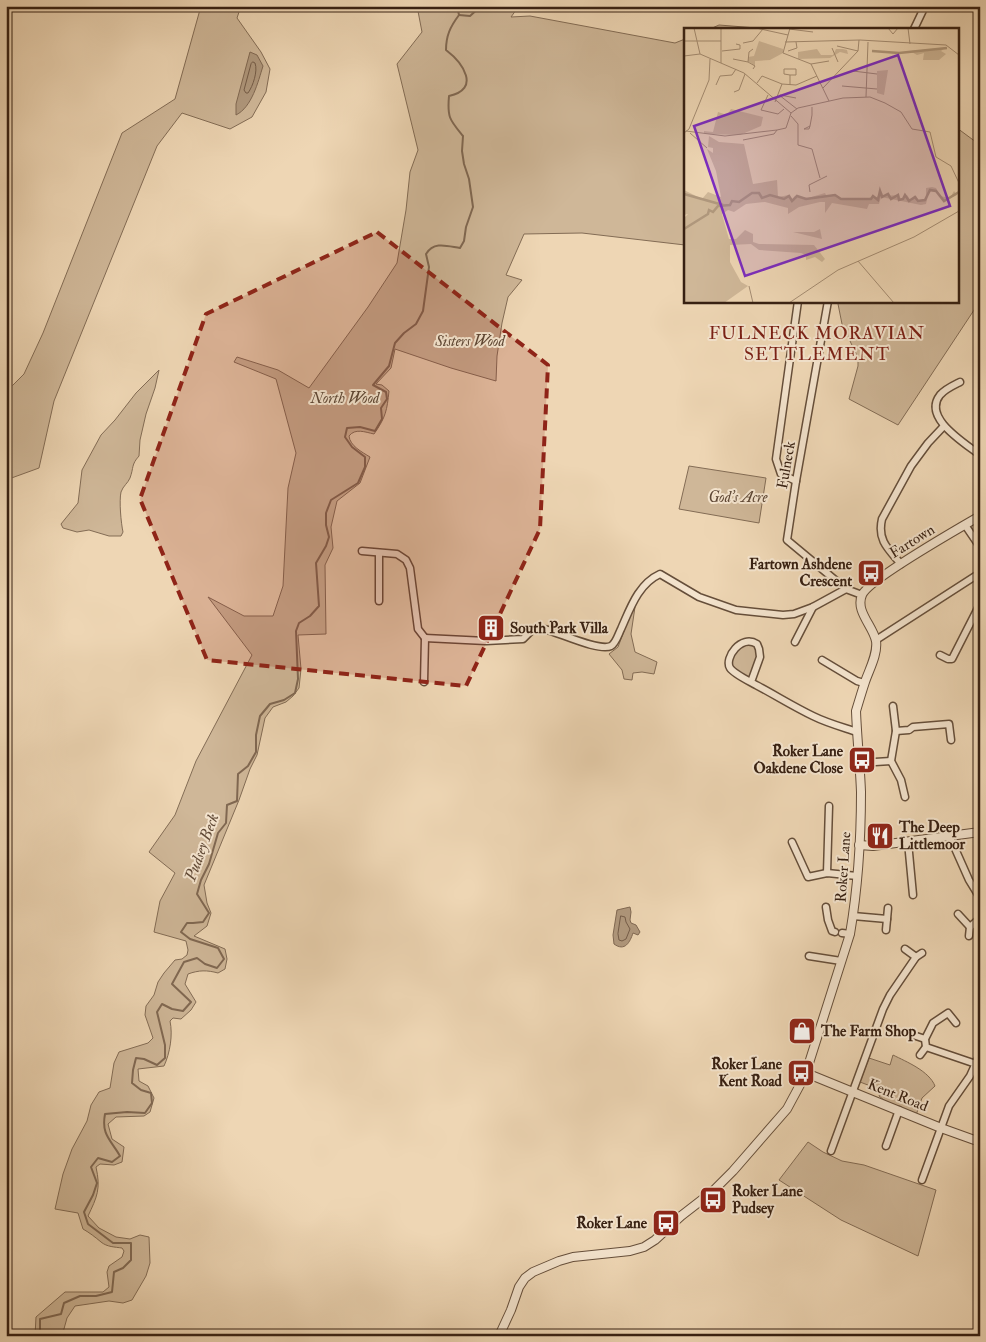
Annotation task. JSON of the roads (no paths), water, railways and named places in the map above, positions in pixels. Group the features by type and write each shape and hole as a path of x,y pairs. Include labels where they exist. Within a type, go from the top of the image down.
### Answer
{"street":[{"path":"914,28 925,6"},
{"path":"796,481 781,474 776,459 798,302"},
{"name":"Fulneck","path":"828,302 787,540 846,589 862,595"},
{"path":"960,382 939,396 936,406 939,419 944,426 980,455"},
{"path":"901,564 880,535 882,519 911,466 928,443 944,426"},
{"name":"Fartown","path":"862,595 872,583 980,516"},
{"path":"965,524 980,547"},
{"path":"362,551 397,554 406,560 410,568 418,629 425,638 424,682"},
{"path":"378,601 379,553"},
{"path":"862,595 860,604 876,640 980,573"},
{"path":"425,638 486,641 523,640 532,630 542,629 601,647 610,646 616,640 640,591 660,574 699,597 736,610 783,616 813,607 846,589"},
{"path":"940,655 952,659 980,604"},
{"path":"795,642 813,607"},
{"name":"Roker Lane","path":"499,1336 511,1310 518,1287 525,1278 533,1272 559,1261 573,1257 630,1251 644,1247 655,1240 681,1216 712,1192 787,1110 806,1074 841,961 842,933 853,916 859,846 861,789 856,711 876,651 876,640"},
{"path":"751,682 760,653 757,644 746,641 738,645 729,660 728,664 732,670 751,682 812,716 857,732"},
{"path":"822,660 857,681 864,683"},
{"path":"893,706 896,731 892,761 901,780 905,797"},
{"path":"896,731 949,721 951,740"},
{"path":"859,763 892,761"},
{"path":"827,873 830,806"},
{"path":"859,846 908,842 980,832"},
{"path":"949,836 969,880 980,898"},
{"path":"792,842 808,877 827,873 857,876"},
{"path":"908,842 913,894"},
{"path":"826,907 832,931 842,933"},
{"path":"886,930 888,908"},
{"path":"958,914 970,926"},
{"path":"853,916 887,919"},
{"path":"969,936 970,926 980,918"},
{"path":"831,1151 883,1009 890,995 919,955 905,949"},
{"path":"810,956 841,961"},
{"path":"920,1055 926,1047 925,1039 933,1023 948,1013 956,1023"},
{"path":"907,1034 925,1039"},
{"path":"926,1047 976,1064"},
{"path":"922,1180 949,1106 970,1076 980,1054"},
{"name":"Kent Road","path":"806,1074 980,1142"},
{"path":"886,1146 899,1110"}],"water":[{"path":"250,52 257,55 263,66 250,100 242,111 236,115 236,104"},
{"path":"630,907 631,923 636,925 640,932 638,935 633,933 626,945 621,947 614,944 613,935 617,910"}],"waterway":[{"path":"457,6 459,15"},
{"name":"Pudsey Beck","path":"459,15 470,16 481,6"},
{"name":"Pudsey Beck","path":"56,1336 40,1332 40,1319 61,1314 64,1303 80,1296 96,1296 112,1292 114,1272 123,1268 131,1260 131,1243 113,1243 88,1224 84,1212 97,1183 91,1167 98,1158 112,1162 120,1156 110,1141 104,1127 105,1114 145,1113 152,1103 151,1093 141,1090 132,1083 133,1070 136,1058 144,1059 157,1065 165,1058 165,1045 157,1012 162,1004 172,1009 183,1011 191,1002 172,984 184,962 197,958 205,964 217,968 224,959 218,948 190,939 181,932 187,923 203,922 209,913 197,894 209,864 218,833 226,823 227,805 237,801 238,774 248,766 256,752 256,735 260,716 270,704 284,700 295,693 298,679 296,631 299,623 310,616 319,606 316,563 329,537 326,513 331,500 358,483 365,467 365,457 352,447 345,437 347,428 360,427 375,431 382,419 381,408 387,399 386,392 373,385 389,366 395,343 416,324 423,311 429,267 426,254 433,247 437,246 460,248 464,241 466,227 473,207 462,151 463,136 450,118 448,103 449,96 459,93 467,82 463,68 446,50 449,32 459,15"}],"place":[{"name":"Fartown Ashdene Crescent","path":"871,573"},
{"name":"South Park Villa","path":"491,628"},
{"name":"Roker Lane Oakdene Close","path":"862,760"},
{"name":"The Deep Littlemoor","path":"880,836"},
{"name":"The Farm Shop","path":"802,1031"},
{"name":"Roker Lane Kent Road","path":"801,1073"},
{"name":"Roker Lane Pudsey","path":"713,1200"},
{"name":"Roker Lane","path":"666,1223"}],"district":[{"name":"FULNECK MORAVIAN SETTLEMENT","path":"817,343"}],"park label":[{"name":"Sisters Wood","path":"470,341"},
{"name":"North Wood","path":"345,398"},
{"name":"God's Acre","path":"738,497"}]}
